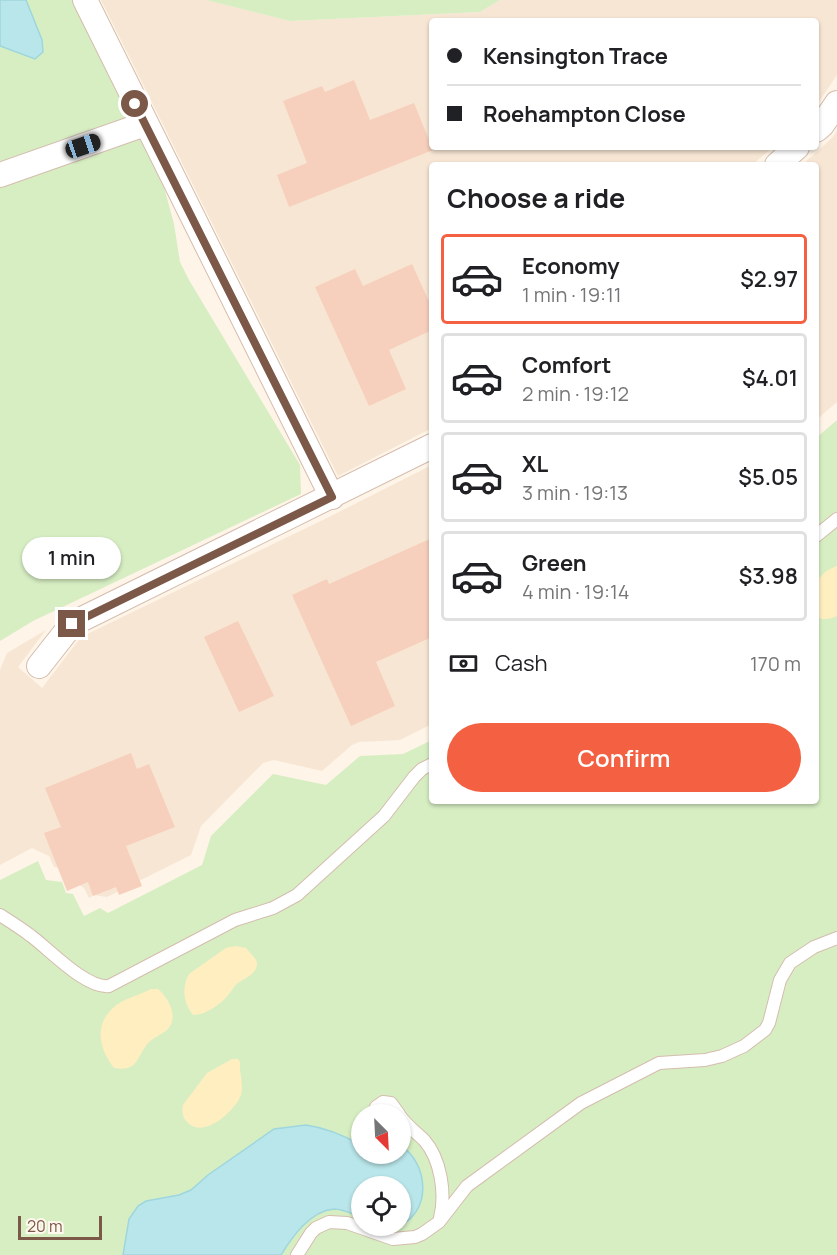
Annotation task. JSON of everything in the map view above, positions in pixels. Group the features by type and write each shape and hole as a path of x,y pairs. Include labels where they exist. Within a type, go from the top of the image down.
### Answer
{"street":[{"path":"85,0 332,497"},
{"path":"819,128 837,103"},
{"path":"0,175 145,124"},
{"path":"780,162 794,150"},
{"path":"39,666 72,624 429,448"}],"lane":[{"path":"819,534 837,519"},
{"path":"0,915 31,935 82,976 97,984 109,986 235,920 273,908 297,896 384,816 414,777 429,766"},
{"path":"297,1255 311,1233 329,1222 347,1223 393,1239 415,1237 439,1222 467,1186 581,1103 659,1063 722,1056 744,1046 759,1036 769,1023 780,980 790,963 814,947 837,938"},
{"path":"411,1131 428,1146 438,1168 443,1203 439,1222"}],"shaded area":[{"path":"101,0 206,0 290,21 480,12 500,0 837,0 837,75 819,102 819,18 429,18 429,150 770,150 756,162 429,162 429,430 338,476"},
{"path":"837,131 837,402 819,417 819,162 805,162"},
{"path":"429,467 429,726 400,740 359,742 352,745 322,771 274,760 263,763 201,826 191,855 107,897 94,895 89,898 84,888 61,868 54,867 49,856 32,848 0,865 0,670 7,653 46,630 18,667 42,688 81,637"}],"green space":[{"path":"0,0 74,0 161,176 174,224 180,262 300,465 301,494 33,621 0,641"},
{"path":"206,0 500,0 480,12 290,21"},
{"path":"837,420 837,1255 0,1255 0,880 38,861 46,880 62,882 66,893 73,894 84,916 100,908 108,913 202,865 211,836 273,774 326,785 360,756 403,754 429,741 429,804 819,804 819,435"}],"sand":[{"path":"837,566 837,616 821,619 819,618 819,580"},
{"path":"235,946 246,948 256,960 257,967 218,1005 203,1013 193,1015 187,1006 185,996 185,985 189,974 226,948"},
{"path":"151,989 158,989 169,1002 173,1014 171,1025 148,1043 136,1063 128,1068 114,1068 102,1046 103,1022 117,1005"},
{"path":"232,1059 238,1059 240,1062 242,1091 238,1101 210,1126 194,1127 184,1118 183,1105 207,1073"}],"water":[{"path":"0,0 26,0 42,40 43,52 35,59 0,46"},
{"path":"306,1125 341,1135 351,1140 351,1164 411,1164 411,1155 417,1163 423,1186 418,1209 411,1218 411,1176 351,1176 351,1213 334,1209 317,1214 296,1233 281,1255 123,1255 129,1219 138,1206 146,1201 179,1195 191,1190 208,1175 274,1129"}],"building":[{"path":"354,80 370,120 414,103 429,140 429,150 433,150 289,207 277,175 307,163 283,101 322,86 325,92"},
{"path":"412,264 429,301 429,331 389,350 406,389 369,406 315,287 355,269 363,286"},
{"path":"429,539 429,638 376,662 395,706 351,726 292,595 327,579 329,584"},
{"path":"238,621 274,696 239,712 204,637"},
{"path":"131,753 137,769 149,764 175,827 126,846 142,886 119,895 116,887 93,896 88,882 67,891 44,833 61,827 45,788"}],"route":[{"path":"72,624 332,497 135,104"}]}
